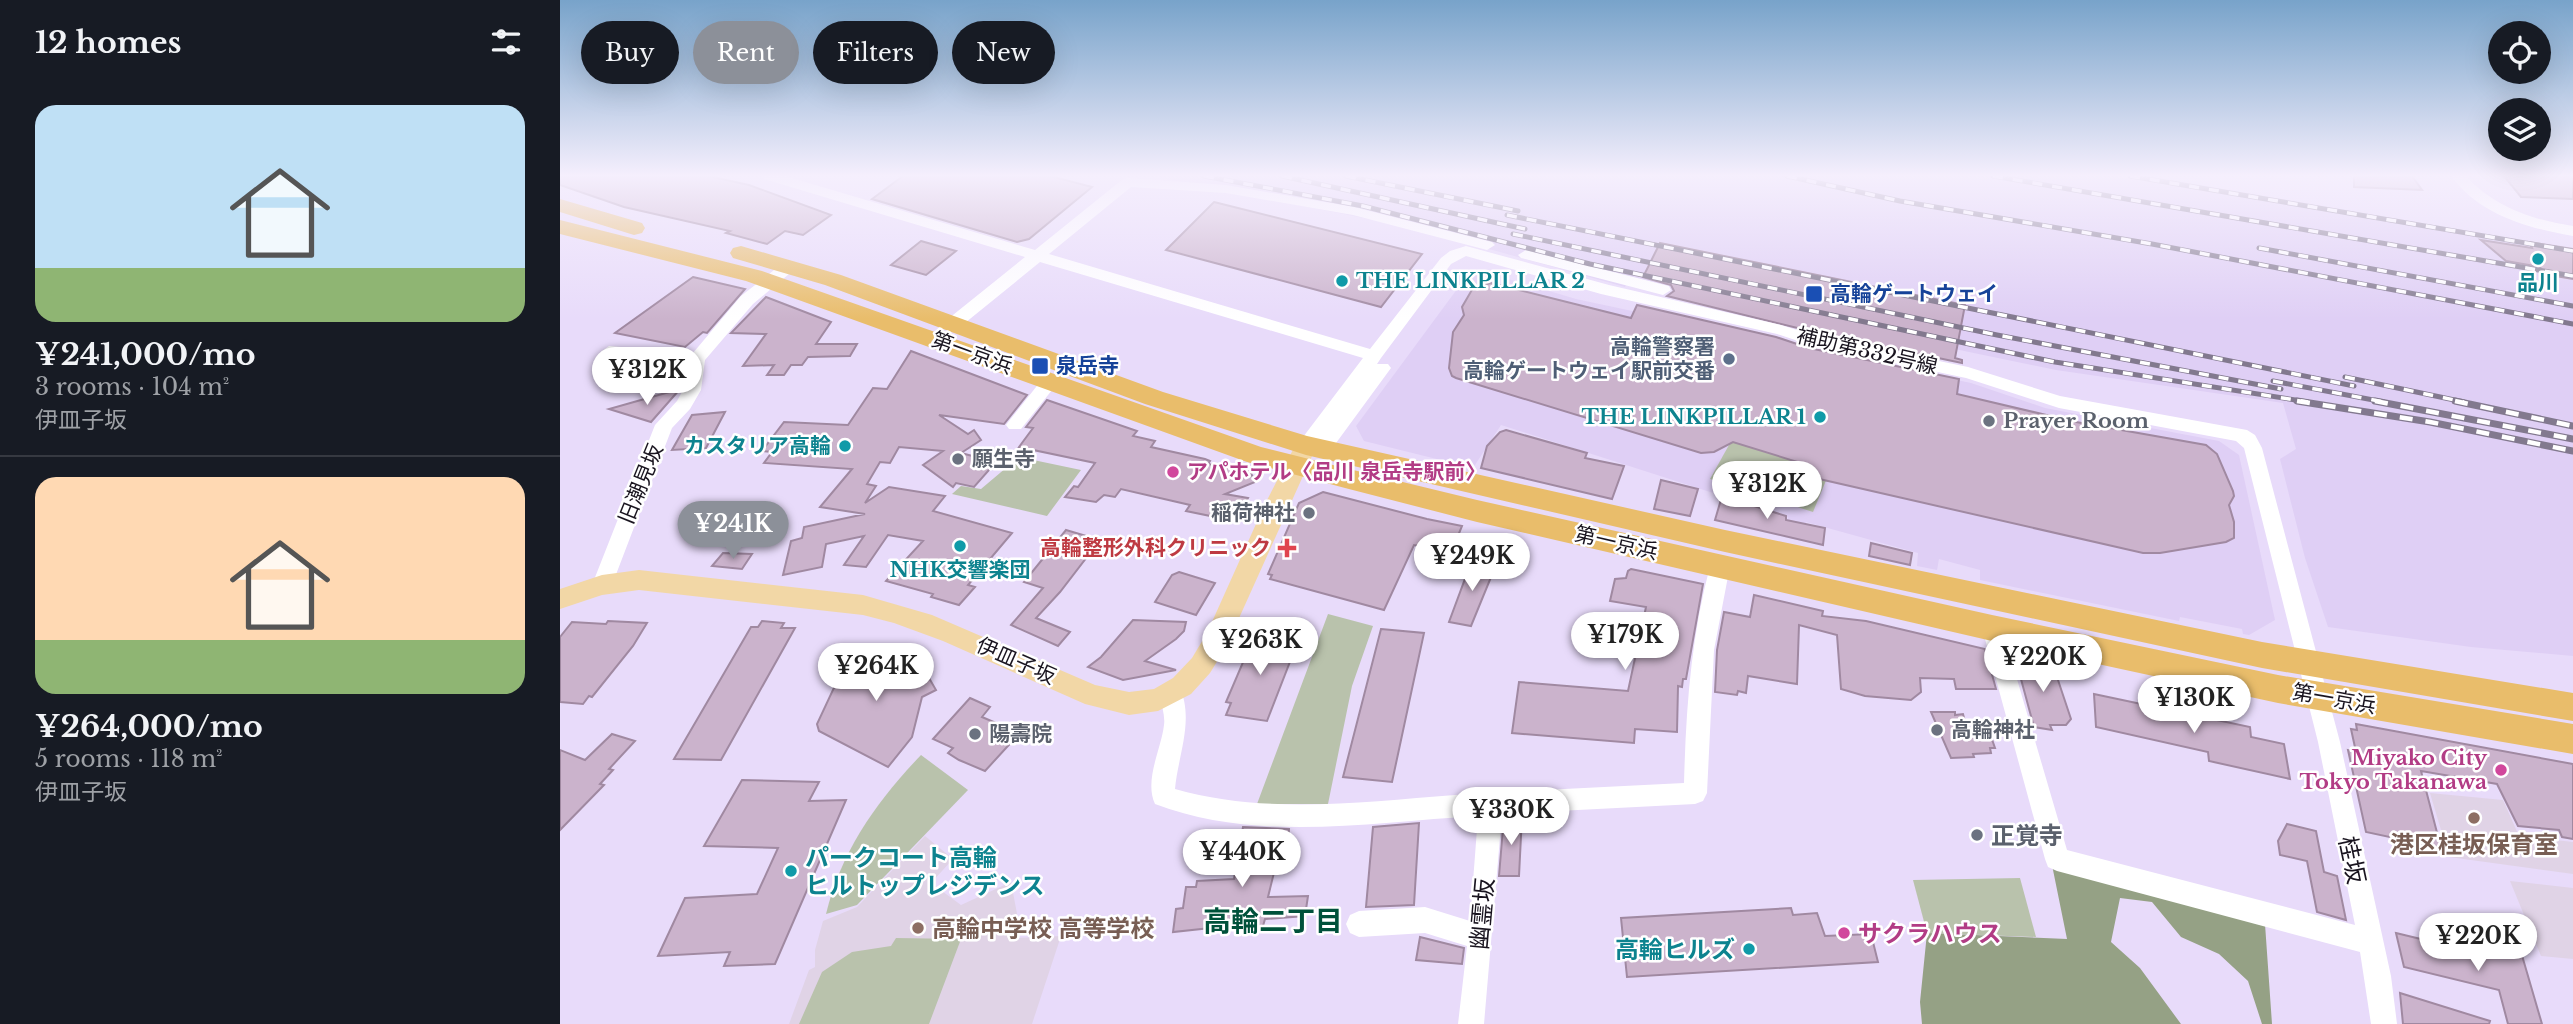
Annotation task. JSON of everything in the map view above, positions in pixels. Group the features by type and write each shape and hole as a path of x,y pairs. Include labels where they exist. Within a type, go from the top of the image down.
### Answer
{"highway":[{"name":"第一京浜","path":"621,224 730,260 768,281 1256,455 1309,453 2310,664 2573,707"},
{"name":"第一京浜","path":"560,227 730,260 789,266 1476,511 1992,628 2195,671 2318,696 2573,739"},
{"path":"810,296 816,285 833,280"},
{"path":"2192,640 2195,671"}],"main road":[{"name":"伊皿子坂","path":"560,599 602,585 639,580 873,607 934,625 1110,701 1132,703 1171,693 1195,675 1212,653 1281,495 1309,453"}],"street":[{"path":"930,224 1040,254 1374,356 1309,453"},
{"path":"954,323 1040,254 1072,224"},
{"path":"1309,453 1461,248 1391,224"},
{"path":"1404,224 2249,440"},
{"path":"2541,224 2573,231"},
{"name":"補助第332号線","path":"1309,453 1458,266 1484,257 1608,290 1781,330 1810,340 1968,373 2059,402 2230,432 2249,440"},
{"path":"609,352 697,359 747,300 789,266"},
{"name":"旧潮見坂","path":"602,585 664,425 684,405 692,390 697,359"},
{"path":"1015,425 1050,380"},
{"name":"桂坂","path":"2249,440 2286,568 2318,696 2378,976 2384,1024"},
{"path":"1171,693 1176,723 1166,765 1163,796 1188,805 1257,814 1330,814 1695,793 1698,692 1713,590 1720,566"},
{"path":"1992,628 2057,859 2369,942"},
{"name":"幽霊坂","path":"1471,1024 1491,804"},
{"path":"1359,924 1424,920 1481,937"}],"shaded area":[{"path":"1393,224 2426,224 2573,249 2573,656 2471,647 2328,627 2305,558 2280,459 2296,449 2283,403 2056,370 1628,281 1625,287"},
{"path":"1485,272 1576,299 1971,383 2045,408 2219,441 2239,455 2275,620 2249,635 2243,634 2242,629 2180,617 2179,621 1980,580 1980,570 1939,559 1937,570 1917,566 1918,553 1806,522 1802,541 1784,537 1788,517 1501,425 1473,468 1364,441 1356,426 1466,277"},
{"name":"港区桂坂保育室","path":"2430,793 2503,800 2519,836 2573,842 2573,874 2449,857"},
{"name":"高輪中学校 高等学校","path":"925,836 953,859 931,883 961,905 1011,882 1018,919 1013,938 1061,936 1032,1024 789,1024 809,970 815,967 815,950 823,921 857,907"},
{"path":"2510,881 2573,888 2573,959 2541,956"}],"green space":[{"path":"1734,436 1832,466 1813,512 1710,479"},
{"path":"1019,457 1081,470 1047,516 952,494 961,486 981,489"},
{"path":"1328,614 1373,626 1352,686 1328,804 1257,804"},
{"path":"921,755 968,790 857,905 826,914 851,848 890,790"},
{"path":"2052,865 2265,924 2272,1024 2262,1024 2248,981 2219,954 2181,937 2152,902 2120,898 2111,942 2140,968 2181,1024 1922,1024 1920,1002 1927,933 2067,939"},
{"path":"2020,878 2036,937 1927,933 1913,880"},
{"path":"896,938 961,939 929,1024 799,1024 822,972 852,952 891,946"}],"building":[{"path":"698,224 819,224 803,235 785,231 767,244 726,233 730,231"},
{"path":"956,224 1047,224 1029,239 1017,242"},
{"name":"THE LINKPILLAR 2","path":"1192,224 1301,224 1422,254 1381,307 1166,250"},
{"name":"品川","path":"2481,240 2532,248 2529,242 2573,249 2573,279 2544,274 2540,267 2506,261"},
{"path":"921,241 956,251 926,275 891,265"},
{"name":"高輪ゲートウェイ","path":"1660,243 1965,305 1955,358 1962,360 1962,363 1814,332 1667,296 1674,291 1671,285 1643,277"},
{"path":"693,277 745,289 707,333 703,332 685,347 615,333"},
{"name":"THE LINKPILLAR 1","path":"1491,283 1631,318 1637,305 1776,337 1809,348 1959,379 1957,394 2076,422 2206,445 2217,454 2233,491 2234,496 2229,505 2234,522 2234,538 2226,542 2160,553 2143,553 1815,478 1808,474 1804,464 1733,442 1714,452 1701,453 1456,378 1452,376 1449,368 1453,332 1464,315 1462,307 1473,288"},
{"path":"766,297 831,322 816,344 857,344 850,356 808,357 802,365 791,365 784,375 767,375 774,365 743,366 766,334 731,333"},
{"path":"911,351 1027,395 1004,424 939,415 968,434 974,430 981,440 961,453 996,462 974,487 956,483 953,487 923,465 943,451 899,447 890,463 880,462 867,484 876,486 865,503 889,487 945,496 933,511 1012,533 968,585 975,587 959,605 931,597 933,594 886,581 923,541 888,535 866,567 844,565 864,536 826,544 822,567 783,575 791,541 802,538 804,527 865,514 820,507 852,469 764,463 772,452 762,451 784,422 848,425 873,388 887,389"},
{"path":"604,358 609,361 647,363 624,387 598,364"},
{"path":"680,389 651,422 609,409"},
{"path":"1047,400 1137,431 1133,436 1155,441 1151,447 1205,459 1210,461 1208,464 1250,471 1255,482 1225,494 1248,498 1235,521 1186,511 1190,505 1121,489 1115,497 1104,495 1096,502 1065,497 1074,486 1078,487 1095,463 1019,447 1033,428 1026,427"},
{"path":"725,412 706,448 672,450 692,415"},
{"path":"1506,430 1587,453 1585,458 1624,466 1612,499 1481,468 1487,446 1500,432"},
{"path":"1661,480 1698,489 1690,516 1654,509"},
{"path":"1323,492 1462,526 1453,548 1439,544 1437,549 1414,545 1384,610 1270,579 1272,575 1268,574 1299,503"},
{"path":"1722,496 1786,516 1786,520 1825,528 1823,545 1715,520"},
{"path":"1066,530 1100,540 1036,618 1070,632 1058,646 1011,625 1043,588 1024,582"},
{"path":"1871,543 1912,553 1910,565 1869,556"},
{"path":"723,553 752,554 742,569 712,566"},
{"path":"1472,560 1496,565 1471,626 1449,622"},
{"path":"1631,569 1703,584 1686,679 1683,679 1682,687 1678,686 1677,732 1635,729 1634,743 1512,733 1519,682 1628,691 1646,607 1610,601 1615,579 1626,578"},
{"path":"1179,572 1215,583 1196,615 1155,602 1172,575"},
{"path":"1754,595 1823,611 1822,616 1866,621 1985,649 1996,689 1956,689 1954,679 1920,678 1921,692 1911,700 1865,696 1841,689 1837,635 1799,625 1797,684 1748,676 1746,693 1738,691 1737,695 1715,692 1717,650 1724,612 1750,617"},
{"path":"1133,620 1186,622 1184,631 1176,639 1145,661 1176,670 1123,680 1088,667 1101,657"},
{"path":"608,621 647,623 633,646 592,697 589,696 583,704 560,702 560,637 572,622 606,624"},
{"path":"762,621 784,623 781,628 795,628 721,760 674,759 751,627 758,627"},
{"path":"1381,629 1424,633 1392,782 1343,777"},
{"path":"1259,636 1298,641 1267,721 1226,715 1231,703 1226,702 1244,660 1233,658 1240,641 1257,642"},
{"path":"853,647 885,651 900,659 914,652 936,690 922,697 912,737 888,767 819,731 817,724"},
{"path":"2015,657 2047,663 2054,668 2071,719 2066,725 2050,725 2052,730 2034,727"},
{"path":"2094,694 2250,727 2251,737 2284,744 2290,779 2209,761 2208,752 2096,727"},
{"name":"陽壽院","path":"970,698 990,707 982,717 1010,729 1008,732 1017,736 985,771 959,760 948,753 953,748 933,739"},
{"path":"1931,712 1963,714 1967,729 1988,728 1995,748 1990,748 1991,753 1973,754 1974,757 1951,758"},
{"path":"2356,724 2573,764 2573,839 2562,837 2559,830 2518,826 2497,784 2421,771 2441,848 2366,832 2348,750 2356,752 2351,729 2357,730"},
{"path":"612,734 635,741 609,769 613,770 600,784 604,785 560,830 560,750 585,760"},
{"name":"パークコート高輪 ヒルトップレジデンス","path":"742,780 819,782 809,801 846,800 775,964 724,966 730,952 658,956 685,898 757,894 778,848 704,846"},
{"path":"1504,816 1522,816 1519,876 1499,876"},
{"path":"1419,823 1414,905 1366,907 1373,827"},
{"path":"2287,824 2316,831 2324,872 2337,876 2346,920 2317,912 2307,861 2280,855 2278,841"},
{"path":"1243,827 1289,829 1288,843 1281,844 1268,897 1308,896 1305,916 1265,919 1263,926 1173,932 1176,909 1183,908 1186,887 1196,887 1197,881 1234,879"},
{"name":"高輪ヒルズ","path":"1791,908 1793,915 1817,913 1825,936 1871,934 1878,962 1627,977 1621,918"},
{"path":"2396,933 2491,956 2487,944 2521,952 2542,1024 2508,1024 2499,990 2404,967"},
{"path":"1420,937 1464,948 1462,964 1416,960"},
{"path":"2400,993 2490,1021 2489,1024 2403,1024"}],"railway":[{"path":"1433,224 1590,264 2055,362 2308,402"},
{"path":"1501,224 1525,229"},
{"path":"1551,224 2354,386"},
{"path":"2034,224 2573,324"},
{"path":"2270,224 2573,276"},
{"path":"2412,224 2573,251"},
{"path":"1513,234 1997,335 2281,389"},
{"path":"2259,248 2573,306"},
{"path":"2345,377 2464,402"},
{"path":"2273,381 2384,402"},
{"path":"2297,401 2430,422 2573,451"},
{"path":"2375,401 2573,439"},
{"path":"2455,401 2573,426"}],"place":[{"name":"品川","path":"2538,259"},
{"name":"THE LINKPILLAR 2","path":"1342,281"},
{"name":"高輪ゲートウェイ","path":"1814,294"},
{"name":"高輪警察署 高輪ゲートウェイ駅前交番","path":"1729,359"},
{"name":"泉岳寺","path":"1040,366"},
{"name":"THE LINKPILLAR 1","path":"1820,417"},
{"name":"Prayer Room","path":"1989,421"},
{"name":"カスタリア高輪","path":"845,446"},
{"name":"願生寺","path":"958,459"},
{"name":"アパホテル〈品川 泉岳寺駅前〉","path":"1173,472"},
{"name":"稲荷神社","path":"1309,513"},
{"name":"NHK交響楽団","path":"960,546"},
{"name":"高輪整形外科クリニック","path":"1287,548"},
{"name":"高輪神社","path":"1937,730"},
{"name":"陽壽院","path":"975,734"},
{"name":"Miyako City Tokyo Takanawa","path":"2501,770"},
{"name":"港区桂坂保育室","path":"2474,818"},
{"name":"正覚寺","path":"1977,835"},
{"name":"パークコート高輪 ヒルトップレジデンス","path":"791,871"},
{"name":"高輪中学校 高等学校","path":"918,928"},
{"name":"サクラハウス","path":"1844,933"},
{"name":"高輪ヒルズ","path":"1749,949"}],"district":[{"name":"高輪二丁目","path":"1273,921"}]}
